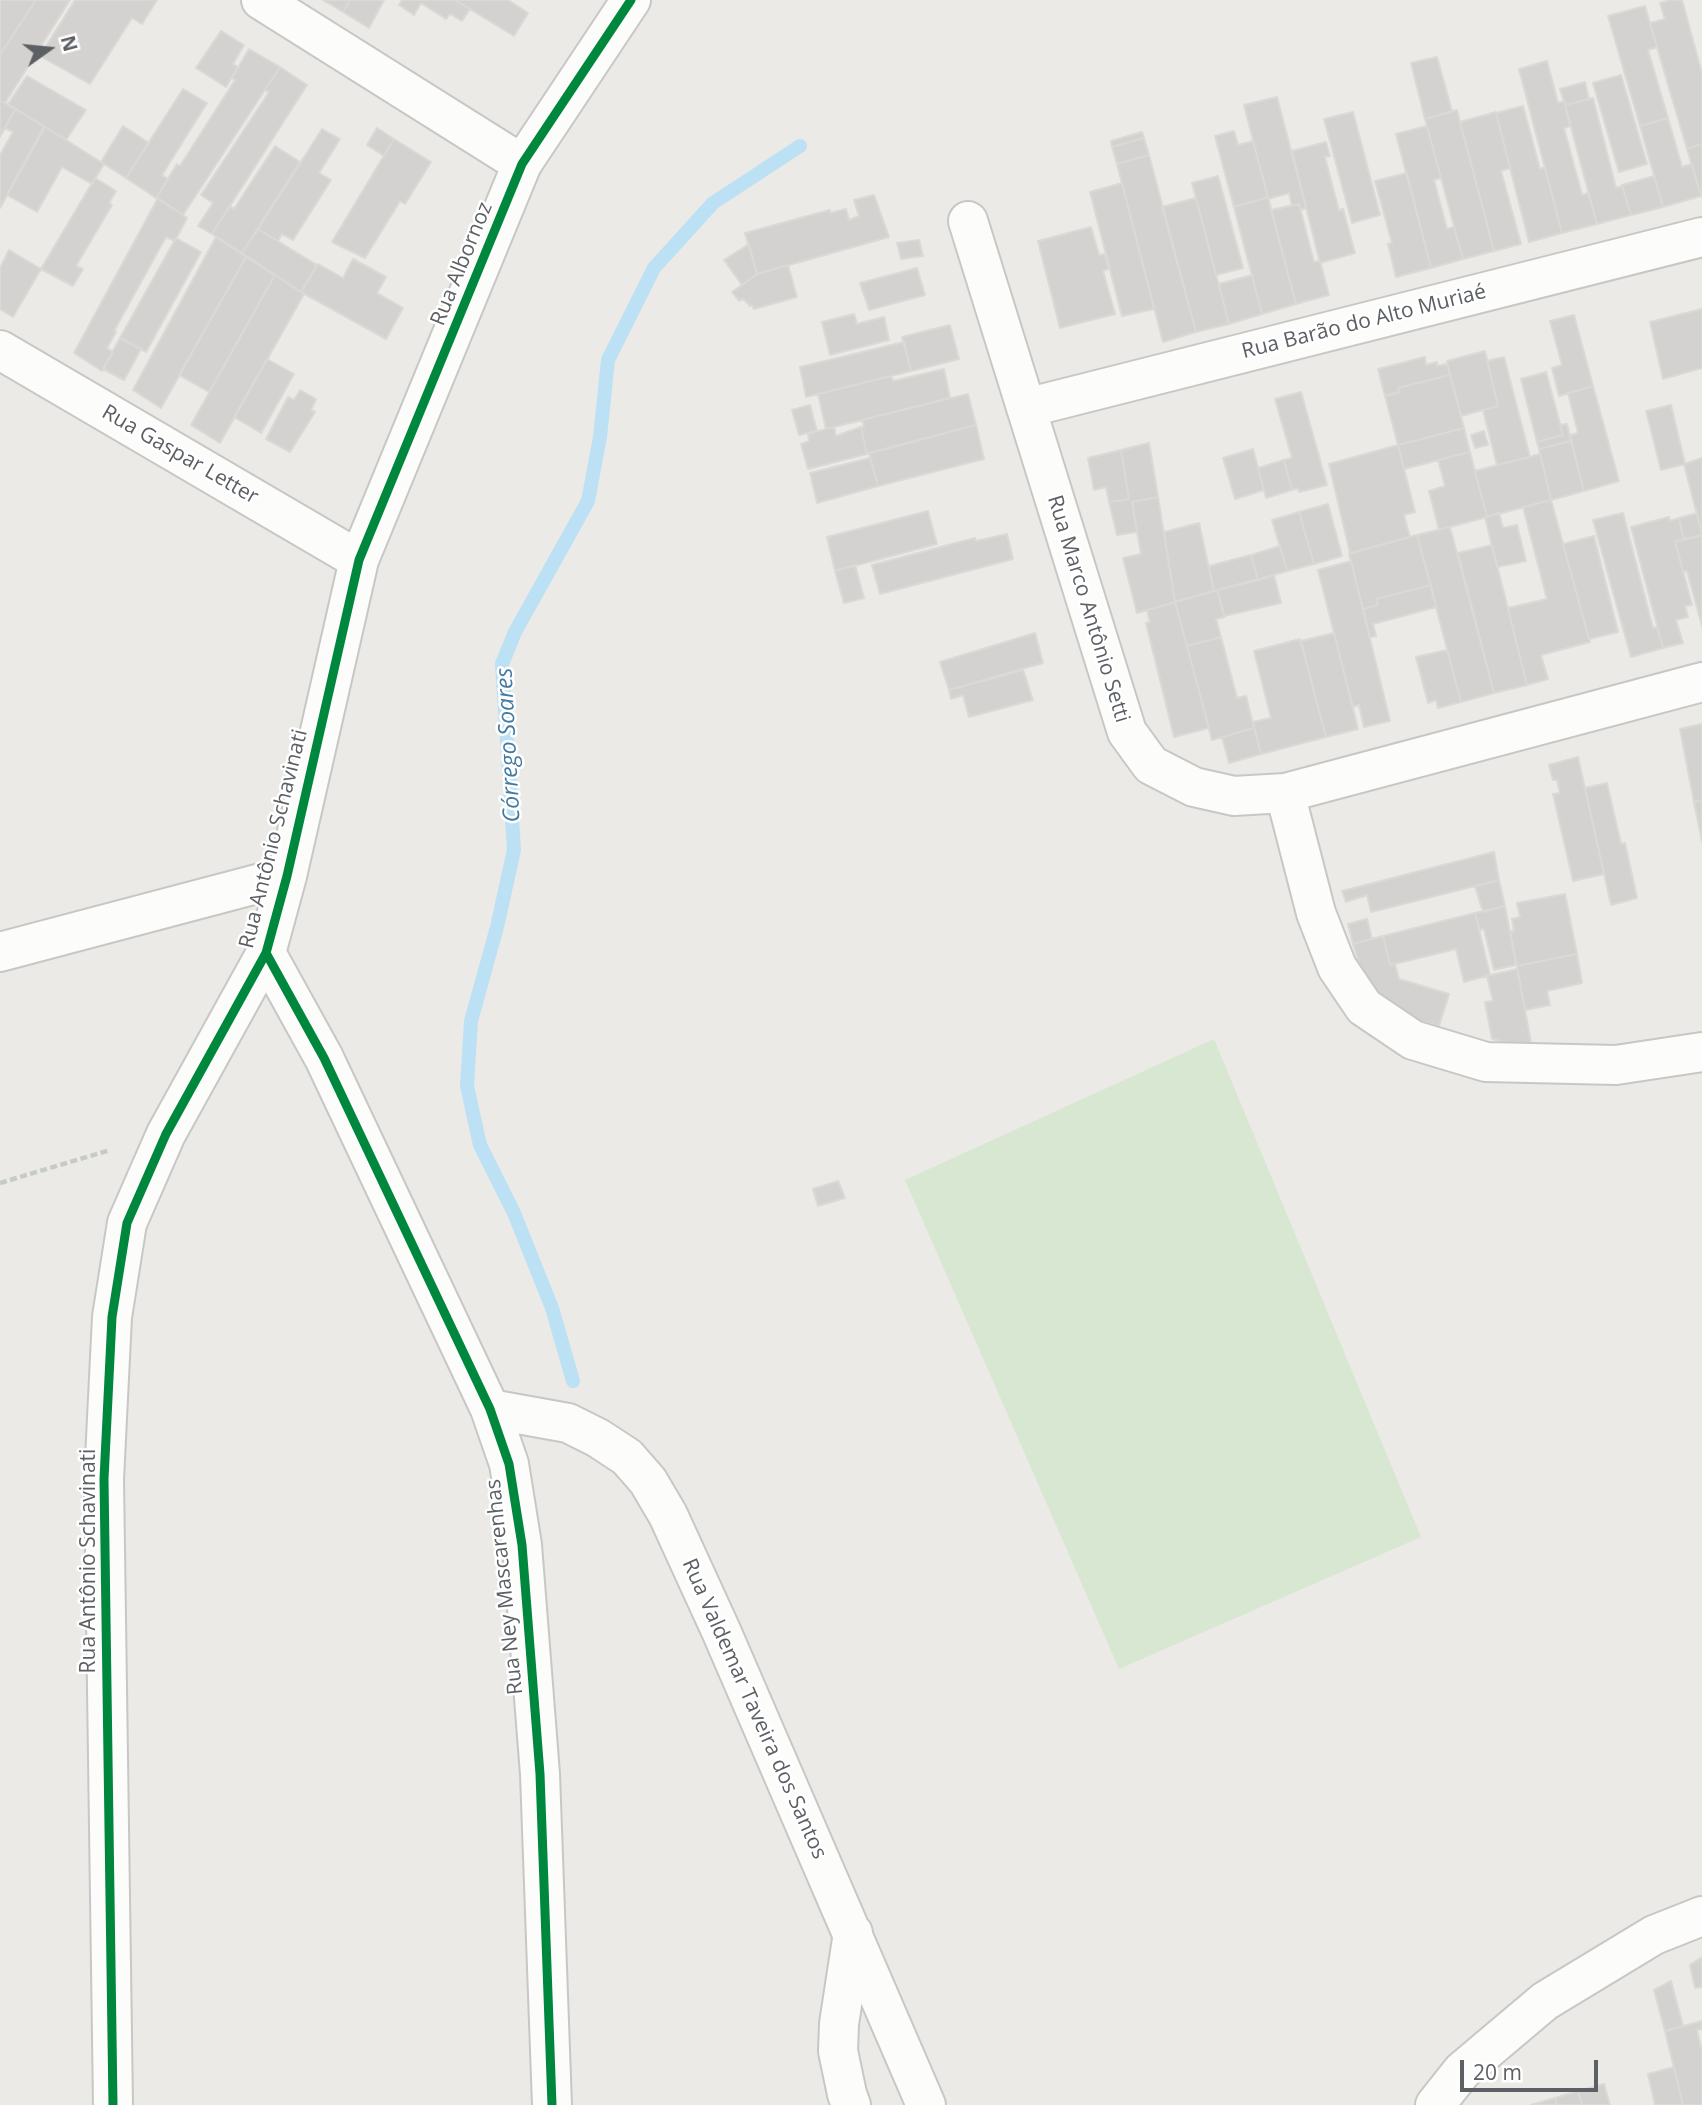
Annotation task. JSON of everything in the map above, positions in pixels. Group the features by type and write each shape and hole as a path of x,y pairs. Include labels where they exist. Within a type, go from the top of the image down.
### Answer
{"street":[{"path":"261,0 522,164"},
{"name":"Rua Albornoz","path":"359,560 522,164 631,0"},
{"name":"Rua Marco Antônio Setti","path":"968,221 1127,732 1151,765 1194,786 1234,796 1285,793 1702,682"},
{"name":"Rua Barão do Alto Muriaé","path":"1026,408 1702,237"},
{"name":"Rua Gaspar Letter","path":"0,351 359,560"},
{"name":"Rua Antônio Schavinati","path":"113,2105 104,1479 112,1317 127,1223 166,1134 266,953 287,876 359,560"},
{"path":"1285,793 1316,913 1337,967 1364,1007 1413,1040 1486,1062 1616,1065 1702,1052"},
{"path":"0,952 287,876"},
{"name":"Rua Ney Mascarenhas","path":"266,953 324,1058 490,1409 509,1464 522,1545 540,1774 552,2105"},
{"name":"Rua Valdemar Taveira dos Santos","path":"490,1409 548,1419 598,1437 627,1457 648,1481 668,1515 722,1633 926,2105"},
{"path":"1435,2105 1462,2071 1545,2001 1654,1935 1702,1916"},
{"path":"851,2105 838,2051 839,2024 853,1933"}],"path":[{"path":"0,1183 166,1134"}],"green space":[{"path":"1214,1039 1421,1537 1119,1669 905,1180"}],"building":[{"path":"0,0 36,0 0,55"},
{"path":"36,0 70,0 5,103 0,100 0,55"},
{"path":"75,0 157,0 142,24 132,18 90,84 40,56"},
{"path":"323,0 350,0 343,12"},
{"path":"350,0 384,0 369,28 343,12"},
{"path":"402,0 455,0 470,9 462,21 450,14 446,19 421,3 414,15 399,5"},
{"path":"455,0 508,0 528,13 514,36"},
{"path":"1682,0 1702,73 1702,144 1687,149 1650,23 1665,19 1660,3"},
{"path":"1645,6 1657,47 1648,50 1668,118 1640,126 1608,16"},
{"path":"221,31 244,45 233,64 238,67 226,87 196,68"},
{"path":"249,49 280,67 183,215 156,198 177,164 180,166 235,80 232,78"},
{"path":"1437,57 1452,111 1425,119 1411,63"},
{"path":"1547,61 1558,103 1564,101 1570,126 1564,128 1582,195 1588,193 1597,224 1562,233 1519,69"},
{"path":"280,67 307,85 212,234 198,226 213,203 201,195 269,92 265,90"},
{"path":"1621,75 1647,164 1619,172 1593,83"},
{"path":"27,76 86,110 66,140 8,104"},
{"path":"1585,82 1589,99 1565,105 1560,89"},
{"path":"183,89 207,103 162,175 168,179 156,198 126,178"},
{"path":"1277,97 1306,208 1301,210 1299,204 1292,206 1289,193 1268,199 1244,105"},
{"path":"1593,98 1616,188 1622,186 1631,215 1597,224 1565,105"},
{"path":"0,100 15,109 0,137"},
{"path":"1523,106 1540,169 1545,167 1562,233 1529,242 1496,113"},
{"path":"15,109 45,127 0,208 0,155 13,132 5,128"},
{"path":"1457,110 1494,251 1463,259 1425,119"},
{"path":"1353,112 1380,215 1352,223 1324,119"},
{"path":"1496,112 1510,168 1501,171 1521,244 1494,251 1460,122"},
{"path":"1668,118 1682,167 1692,164 1701,196 1663,207 1640,126"},
{"path":"44,126 104,164 92,184 62,167 37,212 7,195"},
{"path":"123,126 149,143 126,178 101,162"},
{"path":"1427,126 1441,178 1434,180 1447,229 1454,227 1463,259 1431,268 1396,134"},
{"path":"377,128 394,139 384,156 367,145"},
{"path":"322,129 340,139 319,173 331,180 293,240 282,234 278,241 258,229"},
{"path":"1234,131 1238,145 1253,141 1268,197 1234,207 1215,136"},
{"path":"1142,132 1144,138 1112,147 1111,141"},
{"path":"1144,138 1149,155 1117,164 1112,147"},
{"path":"394,139 431,162 405,204 400,201 365,258 332,242"},
{"path":"1326,142 1330,156 1325,157 1339,211 1343,209 1355,253 1320,263 1292,151"},
{"path":"1702,144 1702,196 1701,196 1687,149"},
{"path":"275,146 300,162 242,253 212,234 230,206 234,209"},
{"path":"1149,155 1196,332 1163,342 1117,164"},
{"path":"1407,173 1431,268 1396,277 1388,244 1392,243 1375,181"},
{"path":"1218,176 1243,268 1216,275 1192,183"},
{"path":"1654,176 1663,207 1631,215 1622,185"},
{"path":"95,178 116,191 109,203 112,205 76,266 83,269 73,286 41,269"},
{"path":"1122,183 1154,309 1122,316 1090,192"},
{"path":"874,195 889,237 757,274 745,233 830,210 830,213 846,209 849,220 859,216 854,200"},
{"path":"1268,197 1296,304 1262,314 1234,207"},
{"path":"158,198 187,218 175,241 166,237 114,331 116,332 107,348 113,352 102,371 74,353"},
{"path":"1196,198 1229,324 1196,332 1162,207"},
{"path":"1299,204 1314,262 1320,261 1329,295 1296,304 1271,210"},
{"path":"1091,227 1099,255 1105,254 1109,269 1103,271 1115,314 1060,328 1038,241"},
{"path":"258,229 317,265 301,292 242,253"},
{"path":"216,237 246,257 161,408 133,390"},
{"path":"176,238 201,252 146,352 120,338"},
{"path":"919,240 923,256 901,259 897,243"},
{"path":"749,244 757,274 742,285 724,260"},
{"path":"9,250 41,269 13,317 0,309 0,268"},
{"path":"246,257 275,275 209,392 179,375"},
{"path":"353,259 386,277 377,293 403,308 386,339 301,292 318,264 343,278"},
{"path":"788,265 797,297 754,309 743,299 739,301 732,292 757,274"},
{"path":"917,268 925,295 869,310 860,283"},
{"path":"275,275 304,294 220,443 191,425"},
{"path":"1252,275 1262,314 1229,324 1219,284"},
{"path":"1702,309 1702,368 1663,379 1650,322"},
{"path":"854,314 857,324 884,317 889,340 830,355 822,322"},
{"path":"1574,315 1593,386 1559,396 1552,368 1562,365 1550,321"},
{"path":"950,325 959,359 911,371 902,337"},
{"path":"120,338 141,349 124,380 103,369"},
{"path":"904,342 911,371 806,397 800,367"},
{"path":"1485,351 1498,406 1461,416 1447,361"},
{"path":"1425,357 1426,365 1437,362 1437,366 1447,364 1450,375 1398,388 1399,392 1385,396 1378,369"},
{"path":"1504,357 1530,457 1497,465 1483,410 1498,406 1487,361"},
{"path":"267,359 294,374 261,433 234,417"},
{"path":"944,369 950,398 826,429 818,394 891,376 893,381"},
{"path":"1546,372 1563,435 1537,442 1521,379"},
{"path":"1450,375 1464,428 1398,445 1385,396 1399,392 1398,388"},
{"path":"1593,386 1619,481 1584,491 1570,435 1578,433 1568,393"},
{"path":"300,390 316,399 311,410 315,412 290,452 266,439 288,397 294,400"},
{"path":"1301,392 1327,485 1299,492 1298,488 1292,490 1284,460 1292,458 1275,399"},
{"path":"968,394 976,425 867,454 862,420"},
{"path":"810,405 817,431 799,435 792,410"},
{"path":"1671,405 1685,464 1661,470 1646,411"},
{"path":"1567,424 1571,441 1539,449 1537,442 1563,435 1560,425"},
{"path":"976,425 984,459 878,486 869,453"},
{"path":"834,427 836,436 861,427 867,454 808,469 801,444 809,441 808,434"},
{"path":"1464,428 1470,452 1404,469 1398,445"},
{"path":"1484,431 1488,445 1475,448 1471,435"},
{"path":"1571,441 1584,491 1551,500 1539,449"},
{"path":"1149,443 1158,497 1132,502 1137,532 1117,535 1109,502 1129,499 1121,450"},
{"path":"1398,445 1415,512 1404,515 1410,537 1350,553 1329,464"},
{"path":"1253,449 1264,490 1235,499 1223,458"},
{"path":"1121,450 1129,499 1109,502 1106,487 1094,490 1088,458"},
{"path":"1470,452 1487,517 1439,530 1429,491 1445,486 1438,460"},
{"path":"1540,454 1551,500 1487,517 1475,471"},
{"path":"870,458 878,486 817,503 810,473"},
{"path":"1702,458 1702,534 1684,464"},
{"path":"1284,460 1292,490 1266,498 1258,468"},
{"path":"1158,497 1175,602 1137,613 1123,558 1141,554 1132,502"},
{"path":"1551,500 1590,642 1541,655 1548,679 1527,685 1508,608 1547,599 1523,507"},
{"path":"1328,504 1342,556 1314,564 1299,512"},
{"path":"928,511 937,544 835,571 827,537"},
{"path":"1299,512 1314,564 1287,571 1272,520"},
{"path":"1499,513 1503,528 1517,525 1526,561 1497,567 1485,517"},
{"path":"1623,513 1653,628 1657,627 1663,648 1631,657 1593,520"},
{"path":"1697,513 1702,535 1684,540 1679,518"},
{"path":"1669,517 1670,521 1679,518 1684,540 1675,541 1692,605 1685,606 1688,617 1676,620 1683,643 1663,648 1631,527"},
{"path":"1199,523 1214,591 1175,602 1164,532"},
{"path":"1450,527 1494,693 1461,702 1417,535"},
{"path":"1007,534 1013,559 880,594 872,565 975,538 976,541"},
{"path":"1417,535 1431,585 1376,599 1378,605 1363,609 1349,554"},
{"path":"1702,535 1702,626 1687,571 1683,572 1675,541"},
{"path":"1594,536 1618,632 1589,639 1563,544"},
{"path":"1492,545 1527,685 1494,693 1458,553"},
{"path":"1280,546 1287,571 1258,580 1251,555"},
{"path":"1251,555 1258,580 1214,591 1209,566"},
{"path":"1351,561 1390,721 1364,727 1359,705 1353,707 1318,570"},
{"path":"855,565 864,598 844,603 835,571"},
{"path":"1274,575 1281,603 1224,616 1217,590"},
{"path":"1431,585 1436,607 1373,624 1376,636 1370,637 1363,609 1378,605 1376,599"},
{"path":"1217,590 1225,617 1216,619 1221,637 1187,646 1175,602"},
{"path":"1175,602 1209,728 1174,737 1146,623 1150,622 1147,610"},
{"path":"1035,633 1043,663 949,690 940,662"},
{"path":"1334,633 1358,729 1326,737 1301,641"},
{"path":"1221,637 1237,698 1246,696 1254,728 1212,740 1187,646"},
{"path":"1300,639 1326,737 1261,754 1253,722 1271,718 1254,651"},
{"path":"1447,650 1461,702 1438,708 1436,700 1428,703 1416,657"},
{"path":"1023,670 1033,700 969,717 963,695 951,699 949,690"},
{"path":"1702,724 1702,800 1694,802 1680,729"},
{"path":"1254,728 1261,754 1229,763 1222,737"},
{"path":"1578,757 1604,874 1573,881 1553,794 1560,793 1549,765"},
{"path":"1607,783 1621,844 1625,843 1637,898 1611,905 1585,788"},
{"path":"1702,800 1702,842 1694,802"},
{"path":"1494,852 1499,880 1371,912 1367,895 1346,902 1342,891"},
{"path":"1499,880 1505,906 1483,912 1475,886"},
{"path":"1565,894 1577,954 1517,966 1510,931 1514,931 1512,919 1520,917 1517,903"},
{"path":"1505,906 1516,965 1494,970 1484,929 1480,930 1475,913"},
{"path":"1475,913 1490,975 1464,982 1456,949 1390,965 1383,936"},
{"path":"1367,919 1372,939 1353,944 1348,924"},
{"path":"1383,936 1390,965 1395,964 1399,979 1449,994 1439,1026 1405,1017 1368,991 1353,944"},
{"path":"1577,954 1582,983 1547,991 1550,1005 1525,1010 1517,966"},
{"path":"1517,969 1532,1048 1492,1039 1485,1002 1493,1001 1487,976"},
{"path":"838,1181 845,1198 818,1206 813,1189"},
{"path":"1702,1957 1702,1987 1695,1988 1690,1965"},
{"path":"1671,1981 1683,2026 1665,2031 1654,1990"},
{"path":"1702,2021 1702,2029 1697,2030 1702,2051 1702,2105 1683,2105 1665,2031"},
{"path":"1674,2067 1683,2105 1655,2105 1648,2074"},
{"path":"1604,2084 1610,2105 1582,2105 1578,2091"},
{"path":"1578,2091 1582,2105 1557,2105 1555,2098"},
{"path":"1555,2098 1557,2105 1531,2105"}],"waterway":[{"name":"Córrego Soares","path":"573,1381 552,1308 514,1213 480,1145 467,1086 471,1021 497,927 514,850 502,664 515,632 588,501 600,437 608,360 654,268 713,203 800,146"}],"cycle path":[{"path":"113,2105 104,1479 112,1317 127,1223 166,1134 266,953 287,876 359,560 522,164 631,0"},
{"path":"266,953 324,1058 490,1409 509,1464 522,1545 540,1774 552,2105"}]}
